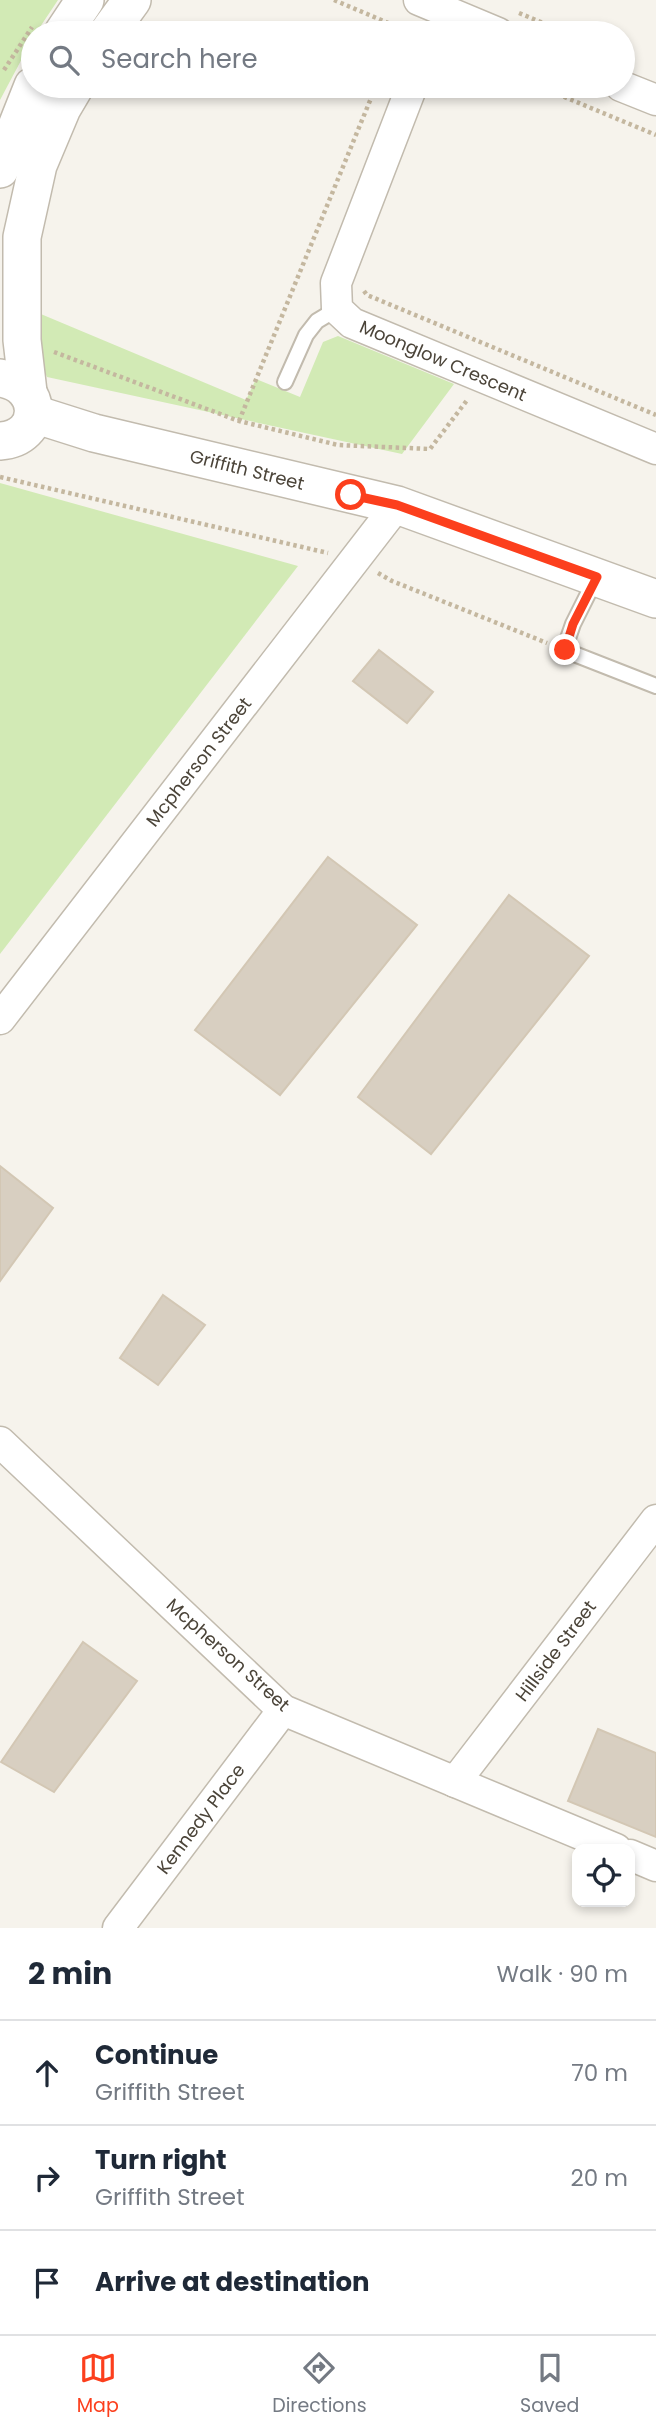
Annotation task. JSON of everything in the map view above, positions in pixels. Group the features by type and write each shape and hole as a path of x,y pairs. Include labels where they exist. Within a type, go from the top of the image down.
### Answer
{"street":[{"path":"57,21 85,0"},
{"path":"117,21 132,0"},
{"path":"431,14 505,21"},
{"path":"635,92 656,100"},
{"path":"0,169 28,98"},
{"path":"18,411 22,340 22,237 38,164 68,98"},
{"path":"337,309 336,283 407,98"},
{"name":"Moonglow Crescent","path":"337,309 352,323 656,449"},
{"name":"Griffith Street","path":"18,411 94,433 397,505 656,599"},
{"name":"Mcpherson Street","path":"0,1019 397,505"},
{"name":"Mcpherson Street","path":"0,1442 283,1710 604,1844"},
{"name":"Hillside Street","path":"455,1782 656,1520"},
{"name":"Kennedy Place","path":"118,1928 283,1710"},
{"path":"635,1857 656,1866"}],"lane":[{"path":"285,382 306,335 317,321 337,309"},
{"path":"597,577 573,624 565,650 656,686"}],"path":[{"path":"334,0 380,21"},
{"path":"0,78 21,56"},
{"path":"239,421 371,98"},
{"path":"567,98 656,135"},
{"path":"362,286 367,295 656,415"},
{"path":"22,340 239,421 338,445 430,449 469,397"},
{"path":"0,477 355,560 392,581 565,650"}],"green space":[{"path":"0,0 58,0 44,21 21,21 21,61 0,100"},
{"path":"36,312 246,400 256,379 300,397 323,342 338,336 454,384 402,454 47,377 35,352"},
{"path":"0,483 298,566 0,954"}],"building":[{"path":"379,650 433,692 407,723 353,681"},
{"path":"328,857 417,925 280,1095 195,1030"},
{"path":"509,895 589,956 431,1154 358,1097"},
{"path":"0,1166 53,1208 0,1281"},
{"path":"163,1295 205,1325 158,1385 120,1358"},
{"path":"83,1642 137,1681 54,1792 1,1762"},
{"path":"598,1729 656,1753 656,1837 568,1801"}],"route":[{"path":"351,495 397,505 597,577 573,624 565,650"}]}
